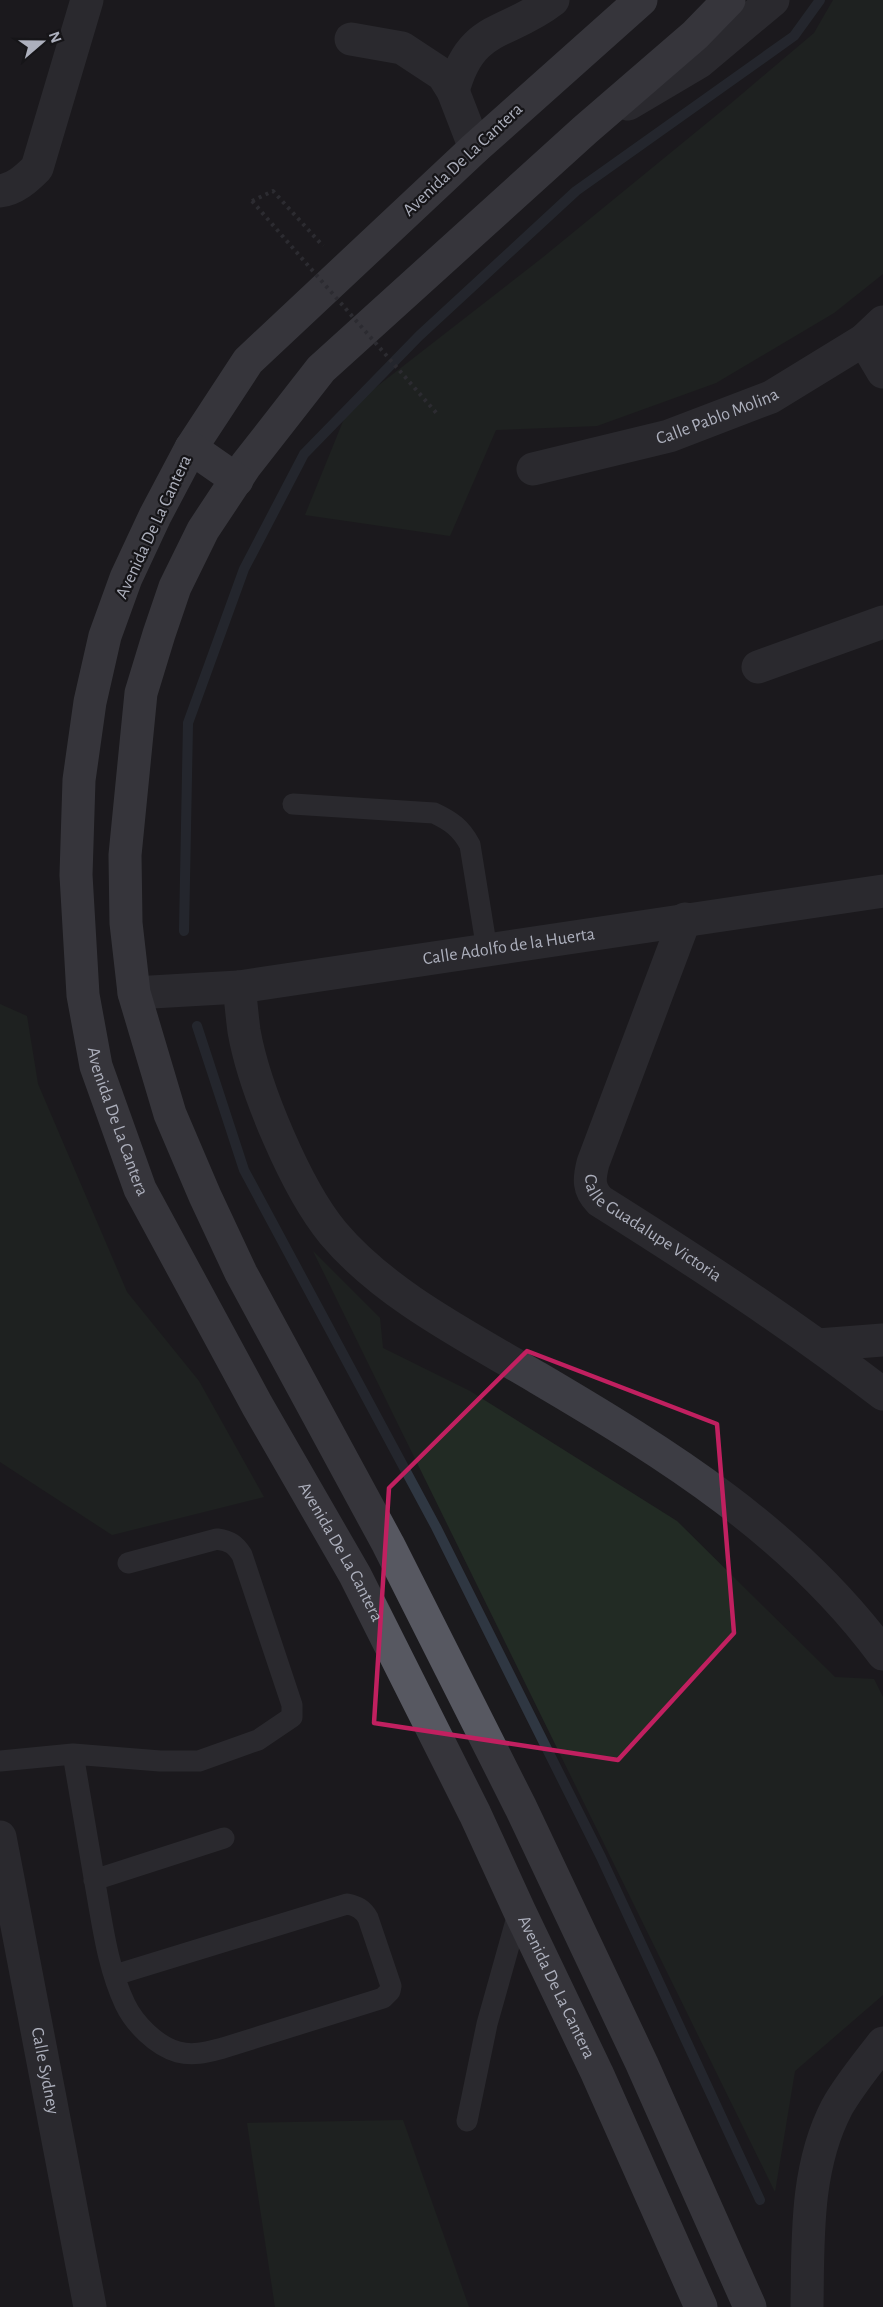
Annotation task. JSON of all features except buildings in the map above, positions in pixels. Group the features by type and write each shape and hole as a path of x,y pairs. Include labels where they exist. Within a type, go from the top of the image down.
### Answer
{"main road":[{"path":"729,0 695,35 585,130 321,369 246,465 203,530 175,587 141,693 125,855 126,923 134,993 170,1114 205,1196 241,1273 388,1544 521,1808 642,2064 750,2307"},
{"name":"Avenida De La Cantera","path":"636,3 475,148 248,361 191,448 126,578 105,636 90,702 79,780 76,875 83,995 96,1066 140,1189 256,1405 355,1575 475,1814 597,2073 701,2307"},
{"path":"191,448 237,480"}],"street":[{"path":"0,192 24,181 38,168 87,0"},
{"path":"453,90 458,70 467,53 486,36 536,13 553,0"},
{"path":"585,130 699,62 773,0"},
{"path":"351,39 402,48 443,75 453,90 475,148"},
{"path":"873,331 883,372"},
{"name":"Calle Pablo Molina","path":"533,469 669,436 771,397 873,331"},
{"path":"758,667 883,622"},
{"name":"Calle Adolfo de la Huerta","path":"134,993 239,987 883,891"},
{"name":"Calle Guadalupe Victoria","path":"685,919 593,1163 589,1179 591,1188 600,1201 709,1270 818,1345 883,1394"},
{"path":"239,987 244,1032 254,1072 276,1129 309,1199 334,1234 362,1262 397,1290 451,1326 576,1400 643,1443 753,1519 804,1563 858,1621 883,1654"},
{"path":"818,1345 883,1340"},
{"name":"Calle Sydney","path":"0,1836 90,2307"},
{"path":"807,2307 810,2211 813,2179 821,2144 852,2081 883,2043"}],"lane":[{"path":"293,804 434,813 453,823 464,833 470,845 487,950"},
{"path":"0,1761 73,1754 168,1762 199,1761 258,1740 292,1717 292,1705 242,1556 236,1546 227,1540 217,1539 128,1563"},
{"path":"73,1754 105,1939 115,1976 125,2004 138,2024 155,2039 176,2051 197,2054 383,1998 390,1991 391,1986 368,1918 364,1911 356,1905 347,1904 115,1976"},
{"path":"94,1880 224,1838"},
{"path":"467,2121 487,2024 519,1910"}],"path":[{"path":"345,271 273,190 252,201 439,416"}],"highlighted area":[{"path":"527,1351 717,1424 734,1633 618,1760 374,1723 389,1488"}],"shaded area":[{"path":"833,0 883,0 883,274 834,313 716,383 597,426 496,430 450,536 305,515 348,409 542,258 729,105 814,33"},
{"path":"0,1004 27,1016 38,1084 127,1292 199,1381 264,1497 112,1535 0,1462"},
{"path":"313,1251 380,1318 383,1348 470,1391 677,1521 835,1677 874,1679 883,1697 883,1995 795,2071 775,2192"},
{"path":"403,2120 469,2307 275,2307 247,2123"}],"waterway":[{"path":"184,931 188,723 244,569 304,454 419,336 576,191 794,36 820,0"},
{"path":"197,1026 244,1170 436,1527 601,1857 760,2200"}]}
